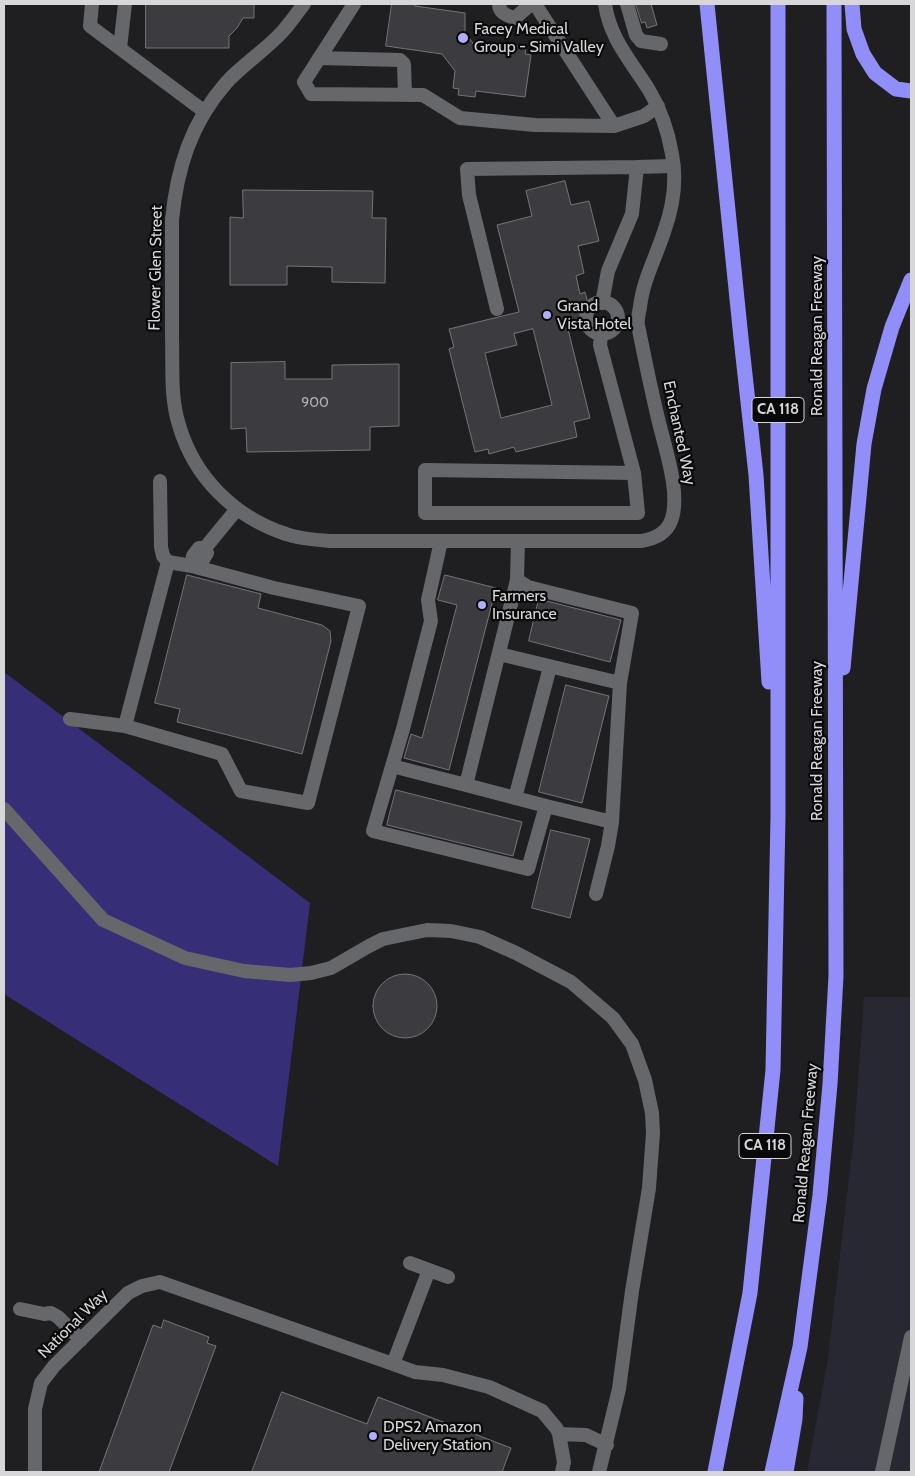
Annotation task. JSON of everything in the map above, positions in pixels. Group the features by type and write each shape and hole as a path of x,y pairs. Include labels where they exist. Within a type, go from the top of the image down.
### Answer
{"highway":[{"path":"707,4 740,338 756,475 778,816"},
{"name":"CA 118","path":"715,1472 750,1293 773,1070 778,816 777,4"},
{"name":"Ronald Reagan Freeway","path":"772,1472 800,1347 820,1195 830,1084 836,976 834,772 834,4"},
{"path":"852,4 854,29 863,54 875,73 896,89 911,91"},
{"path":"834,772 864,444 881,362 892,327 911,280"},
{"path":"786,1472 795,1419 800,1347"}],"street":[{"path":"92,4 90,26 205,112"},
{"path":"120,48 125,4"},
{"name":"Flower Glen Street","path":"208,480 189,452 178,424 173,392 172,220 174,195 179,171 187,148 205,112 226,83 282,32 304,4"},
{"path":"354,4 304,82 311,94 423,95 460,118 535,125 614,126 644,116 658,106"},
{"path":"499,4 499,8 505,15 514,18 531,4"},
{"path":"535,4 614,126"},
{"name":"Enchanted Way","path":"208,480 237,509 266,526 308,539 331,541 642,541 651,540 667,529 671,522 674,507 673,478 657,414 638,322 645,278 664,232 671,208 674,182 673,166 668,133 658,106 623,52 614,34 605,4"},
{"path":"627,4 636,35 641,41 661,44"},
{"path":"319,58 400,60 404,64 405,95"},
{"path":"497,309 469,195 467,169 673,166"},
{"path":"602,302 608,271 632,214 637,167"},
{"path":"602,302 611,306 618,319 611,332 601,334 591,330 586,321 588,310 597,303 602,302"},
{"path":"618,319 638,322"},
{"path":"601,334 600,345 634,473 638,513 425,513 425,470 634,473"},
{"path":"70,719 125,726 222,754 241,791 308,803 359,606 274,588 192,566 168,562 163,556 161,547 160,481"},
{"path":"192,566 201,563 207,554 205,548 237,509"},
{"path":"441,541 428,600 431,621 373,832 528,870 546,806"},
{"path":"466,785 517,580 518,541"},
{"path":"125,726 168,562"},
{"path":"517,580 528,587 632,613 620,683 612,822 596,894"},
{"path":"499,654 620,683"},
{"path":"515,798 550,666"},
{"path":"392,766 612,822"},
{"path":"4,809 104,920 186,958 244,971 290,975 311,973 330,968 383,939 427,930 451,932 480,937 516,953 571,982 613,1018 632,1044 645,1080 652,1113 653,1132 649,1188 620,1389 599,1472"},
{"path":"410,1262 448,1277"},
{"path":"429,1270 393,1364 415,1372 443,1375 489,1386 542,1410 559,1434 564,1462 562,1472"},
{"name":"National Way","path":"35,1472 35,1409 41,1384 54,1366 128,1293 142,1286 160,1282 393,1364"},
{"path":"20,1309 44,1314 51,1313 58,1317 81,1340"},
{"path":"882,1472 911,1337"},
{"path":"559,1434 586,1435 607,1445"}],"shaded area":[{"path":"4,672 310,903 278,1166 4,994"},
{"path":"864,997 911,997 911,1472 807,1472 828,1358 854,1135"}],"building":[{"path":"146,4 254,4 254,18 243,18 229,36 229,48 146,48"},
{"path":"392,4 415,4 415,6 465,13 465,32 475,46 509,50 510,45 526,47 525,54 531,55 525,97 476,91 475,97 458,95 459,89 453,88 455,71 442,54 386,46"},
{"path":"636,4 651,4 657,25 647,28 645,22 642,23"},
{"name":"Grand Vista Hotel","path":"565,181 571,205 589,201 599,241 578,246 584,273 576,276 580,294 585,292 592,319 574,323 575,327 568,329 590,418 574,422 577,437 516,452 514,447 489,454 488,449 475,452 449,349 454,347 449,329 519,312 497,225 532,216 526,191","holes":["533,329 552,405 501,418 485,353 517,345 514,334"]},
{"path":"243,190 373,191 372,218 386,218 385,283 332,282 332,267 287,266 287,285 230,285 230,217 243,218"},
{"path":"285,362 285,379 332,379 332,365 399,364 399,426 370,427 370,450 247,452 246,428 231,429 231,363"},
{"path":"187,575 261,594 258,608 322,625 330,631 331,641 302,754 177,722 180,709 155,703"},
{"path":"445,575 496,588 449,770 404,758 411,734 422,738 457,605 438,600"},
{"path":"539,599 621,620 610,662 529,641"},
{"path":"566,685 609,696 582,803 539,792"},
{"path":"396,790 522,822 513,856 387,825"},
{"path":"551,830 590,839 570,918 532,908"},
{"path":"399,974 411,974 428,983 435,994 437,1006 435,1018 428,1029 411,1038 399,1038 387,1033 378,1024 373,1012 373,1000 378,988 387,979"},
{"path":"164,1320 209,1337 207,1343 216,1346 169,1472 99,1472 153,1325 161,1328"},
{"name":"DPS2 Amazon Delivery Station","path":"282,1392 367,1424 378,1397 511,1448 502,1472 252,1472"}],"place":[{"name":"Facey Medical Group - Simi Valley","path":"463,38"},
{"name":"Grand Vista Hotel","path":"547,315"},
{"name":"Farmers Insurance","path":"482,605"},
{"name":"DPS2 Amazon Delivery Station","path":"373,1436"}]}
